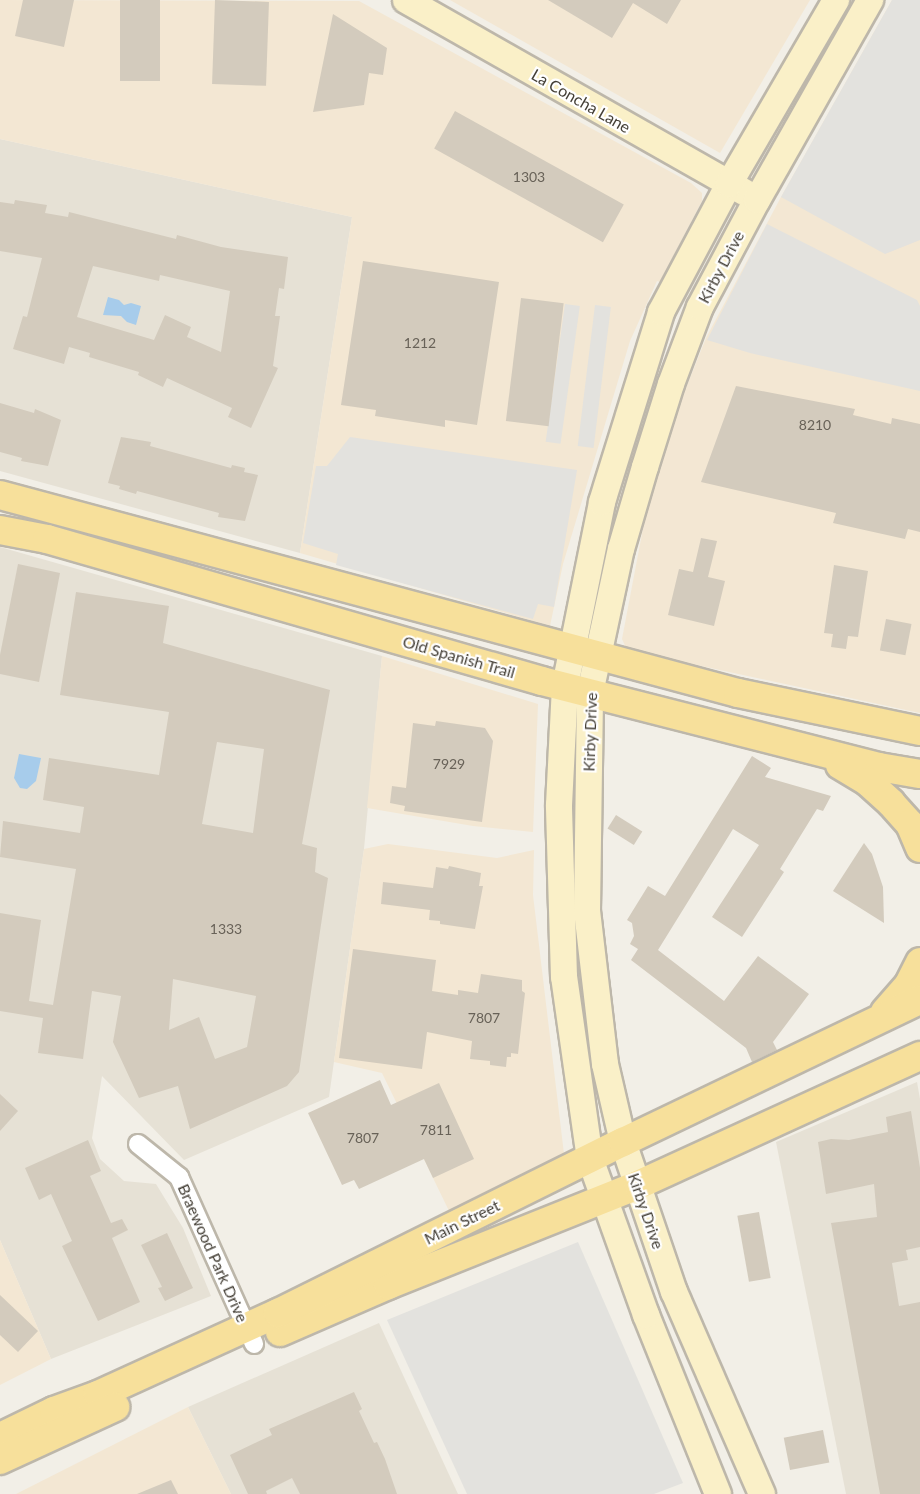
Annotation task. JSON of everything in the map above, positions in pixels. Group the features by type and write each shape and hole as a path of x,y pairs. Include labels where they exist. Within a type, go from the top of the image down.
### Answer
{"main road":[{"name":"La Concha Lane","path":"406,0 757,200"},
{"name":"Kirby Drive","path":"718,1494 646,1315 590,1159 574,1062 562,933 559,815 584,652 602,502 661,312 729,184 836,0"},
{"name":"Kirby Drive","path":"584,652 624,538 671,384 700,307 757,200 870,0"},
{"path":"0,495 738,693 920,732"},
{"path":"47,539 53,509"},
{"name":"Old Spanish Trail","path":"0,530 47,539 577,690 879,767 920,774"},
{"path":"198,582 204,551"},
{"path":"388,638 398,603"},
{"name":"Kirby Drive","path":"577,690 589,932 605,1064 623,1142 674,1292 759,1488"},
{"path":"815,749 868,782 891,803 910,824 920,848"},
{"path":"562,933 589,932"},
{"path":"879,1018 908,986 920,963"},
{"name":"Main Street","path":"0,1460 250,1336 623,1142 920,1000"},
{"name":"Main Street","path":"0,1437 54,1411 388,1285 603,1200 920,1056"},
{"path":"727,1494 759,1488"}],"street":[{"name":"Braewood Park Drive","path":"138,1144 179,1177 250,1336"}],"shaded area":[{"path":"0,0 359,1 691,183 702,193 702,201 660,282 657,281 630,341 563,564 550,626 300,553 352,217 0,139"},
{"path":"450,0 810,0 720,153"},
{"path":"892,0 920,0 920,713 627,650 622,639 645,518 678,408 706,338 781,197"},
{"path":"892,0 920,0 920,240 885,254 781,197"},
{"path":"0,139 352,217 300,553 0,471"},
{"path":"767,224 917,300 920,306 920,391 750,353 707,340"},
{"path":"565,304 580,306 561,444 546,442"},
{"path":"595,305 611,307 594,448 578,446"},
{"path":"350,437 577,470 554,607 538,604 533,619 336,565 338,554 303,543 316,466 327,466"},
{"path":"0,547 382,656 364,849 329,1097 184,1160 102,1076 92,1138 100,1159 124,1181 156,1184 183,1228 211,1296 51,1359 0,1240"},
{"path":"382,656 538,704 533,832 473,826 367,808"},
{"path":"388,844 497,858 534,850 533,895 564,1154 451,1215 382,1073 334,1062 364,849"},
{"path":"917,1082 920,1099 920,1494 846,1494 776,1142"},
{"path":"0,1240 51,1359 0,1385"},
{"path":"578,1242 683,1483 654,1494 467,1494 387,1320"},
{"path":"379,1323 458,1494 231,1494 188,1407"},
{"path":"188,1407 231,1494 16,1494"}],"water":[{"path":"108,297 119,300 124,305 131,303 141,306 136,325 127,322 121,316 103,315"},
{"path":"19,754 41,758 36,781 27,789 20,788 14,778"}],"building":[{"path":"23,0 74,0 64,47 15,36"},
{"path":"120,0 160,0 160,81 120,81"},
{"path":"215,0 269,2 266,86 212,84"},
{"path":"548,0 681,0 667,24 633,3 612,38"},
{"path":"333,14 387,48 383,75 369,73 364,105 313,112"},
{"path":"455,111 624,205 603,242 434,149"},
{"path":"15,200 47,205 45,213 68,217 69,212 176,239 177,235 221,247 288,257 284,289 279,288 275,316 280,316 273,366 278,368 251,428 228,417 232,408 167,378 163,387 138,375 139,372 89,357 90,353 69,347 64,364 13,349 23,316 27,317 42,258 0,251 0,202 14,204","holes":["93,266 159,281 160,275 230,291 221,352 187,337 191,327 165,315 154,340 77,317"]},
{"path":"363,261 499,282 477,425 445,420 445,427 375,416 376,410 341,405"},
{"path":"521,298 564,303 549,426 506,421"},
{"path":"736,386 855,409 853,415 891,424 892,418 920,424 920,532 908,529 905,539 833,523 836,513 701,482"},
{"path":"0,403 34,413 35,409 61,420 48,466 21,461 22,458 0,452"},
{"path":"121,437 151,442 150,446 231,468 232,465 245,468 244,472 258,475 245,521 218,517 219,513 137,491 136,494 108,483"},
{"path":"701,538 717,541 708,577 725,581 714,626 668,615 679,569 693,572"},
{"path":"18,564 60,573 39,682 0,674 0,655"},
{"path":"834,565 868,571 858,637 848,636 846,649 831,647 833,634 824,633"},
{"path":"76,592 169,606 163,643 330,690 302,844 317,848 315,872 328,878 299,1072 287,1086 190,1129 178,1086 139,1098 113,1042 121,996 92,991 83,1059 38,1053 43,1018 0,1011 0,913 41,920 29,1001 53,1005 76,869 0,857 3,821 80,833 84,807 43,800 49,758 159,775 169,712 60,695","holes":["217,742 264,749 253,833 202,824","173,979 256,996 247,1047 215,1059 199,1017 169,1030"]},
{"path":"886,619 912,624 905,655 880,650"},
{"path":"436,721 485,728 493,741 482,822 404,811 405,806 390,803 392,786 406,788 413,723 435,726"},
{"path":"752,756 771,768 765,777 831,796 823,811 817,809 780,869 784,872 742,937 712,917 759,845 733,829 658,950 724,1001 758,956 809,994 773,1042 777,1050 752,1062 746,1048 631,960 638,949 630,944 634,936 632,923 627,920 648,886 665,896"},
{"path":"616,815 642,831 634,845 608,829"},
{"path":"864,843 872,854 883,887 884,923 833,891"},
{"path":"449,866 481,873 479,886 483,886 475,929 440,924 440,921 429,920 430,910 381,904 383,882 433,888 436,867 448,869"},
{"path":"353,949 436,960 432,991 458,995 458,990 478,993 481,974 522,980 522,991 525,993 518,1054 511,1053 511,1057 507,1057 506,1067 490,1065 490,1061 470,1059 472,1041 427,1032 422,1069 339,1058"},
{"path":"380,1080 391,1105 439,1083 474,1159 433,1178 424,1159 359,1189 354,1180 342,1185 308,1113"},
{"path":"0,1094 18,1111 0,1131"},
{"path":"911,1111 920,1168 920,1247 906,1250 908,1260 892,1263 899,1306 920,1302 920,1494 880,1494 831,1223 877,1217 874,1184 826,1194 818,1142 831,1139 849,1140 888,1132 886,1117"},
{"path":"88,1140 101,1171 90,1176 111,1223 122,1219 128,1230 112,1238 140,1302 98,1321 62,1246 72,1241 51,1194 39,1200 25,1168"},
{"path":"759,1212 771,1278 749,1282 737,1216"},
{"path":"167,1233 193,1288 165,1301 158,1288 162,1287 141,1245"},
{"path":"0,1295 38,1331 18,1352 0,1335"},
{"path":"354,1392 362,1409 359,1411 374,1443 377,1442 385,1459 397,1494 300,1494 292,1478 266,1491 267,1494 248,1494 230,1455 272,1435 269,1429"},
{"path":"823,1430 829,1462 790,1470 784,1438"},
{"path":"171,1480 178,1494 137,1494"}]}
